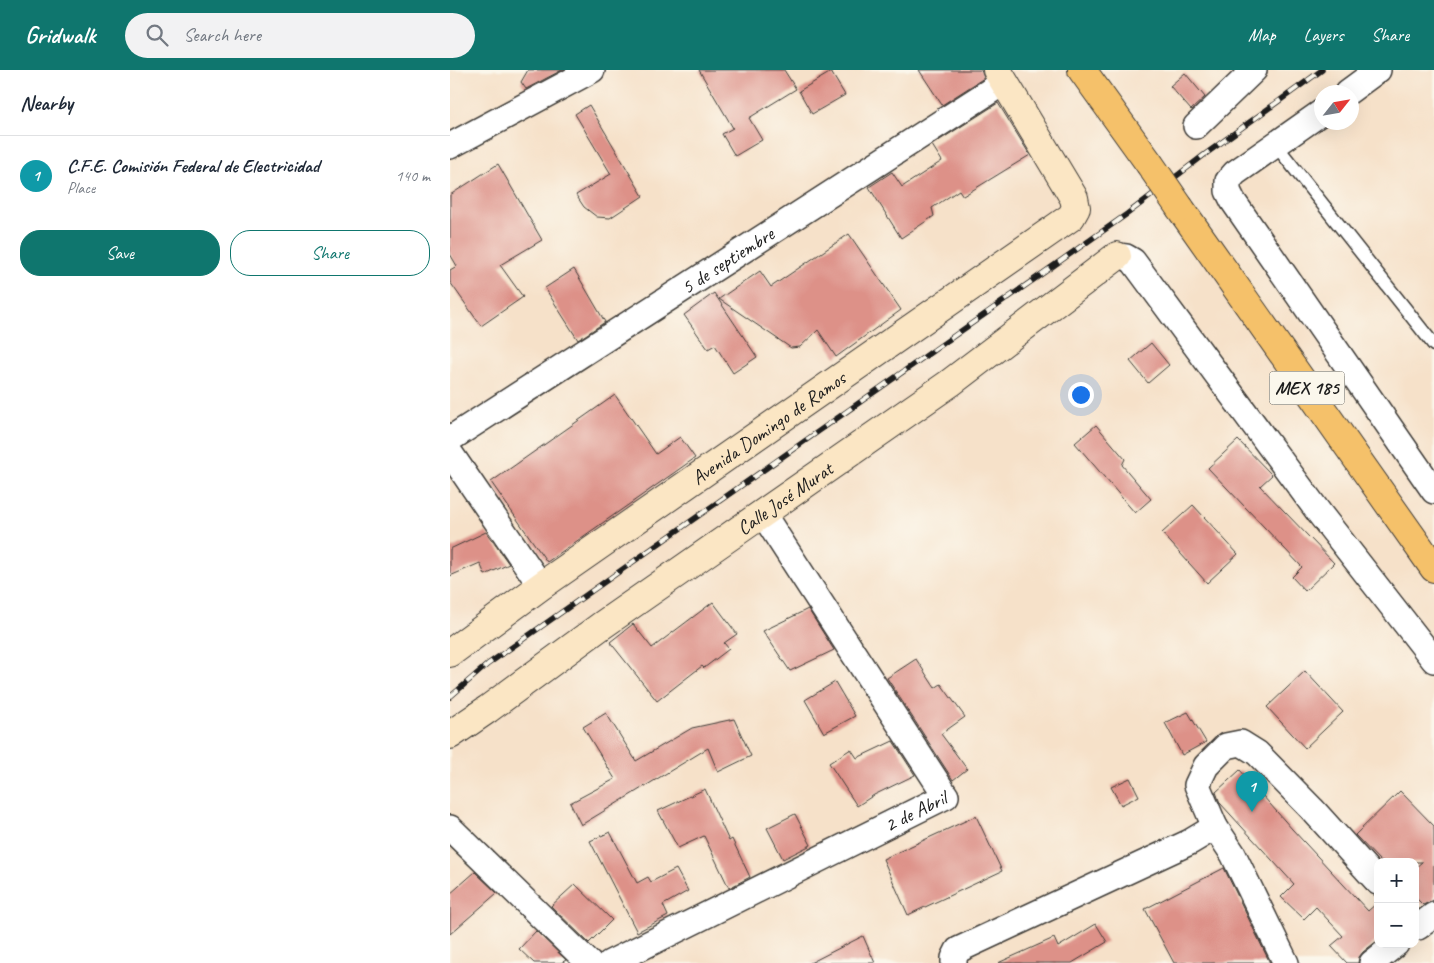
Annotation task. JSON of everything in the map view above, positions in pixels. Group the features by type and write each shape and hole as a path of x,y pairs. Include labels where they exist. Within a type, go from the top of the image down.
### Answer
{"main road":[{"name":"MEX 185","path":"1082,70 1434,568"}],"street":[{"path":"450,146 592,70"},
{"path":"1196,126 1254,70"},
{"path":"1358,85 1378,70"},
{"name":"Avenida Domingo de Ramos","path":"450,652 541,586 1071,217 1076,208 1074,198 1000,76"},
{"name":"5 de septiembre","path":"450,439 1000,76"},
{"path":"1314,117 1235,173 1228,181 1228,191 1233,201 1434,491"},
{"path":"1116,256 1126,257 1133,261 1320,514 1434,660"},
{"name":"Calle José Murat","path":"450,735 601,626 950,383 1116,256"},
{"path":"450,453 541,586"},
{"name":"2 de Abril","path":"610,963 946,796 763,514"},
{"path":"1286,963 1233,854 1215,827 1197,785 1206,766 1226,746 1241,743 1257,752 1374,878"},
{"path":"954,963 958,950 1190,842 1215,827"},
{"path":"450,828 589,963"},
{"path":"1372,963 1391,948"}],"lane":[{"path":"1275,144 1434,346"}],"building":[{"path":"528,70 562,70 526,89 521,82"},
{"path":"699,70 784,70 796,89 749,118 762,140 735,156 722,134 733,128"},
{"path":"919,70 981,70 984,78 942,105"},
{"path":"831,72 845,95 812,114 799,91"},
{"path":"1185,73 1205,97 1191,110 1170,86"},
{"path":"998,103 1030,155 963,196 959,190 932,208 934,216 901,238 869,187 892,172 902,187 942,161 932,145"},
{"path":"589,105 643,196 610,218 597,217 584,207 576,195 611,174 575,114"},
{"path":"498,164 542,240 500,265 523,297 481,326 450,282 450,270 457,266 450,254 450,195"},
{"path":"849,234 901,310 836,357 818,330 800,347 791,348 719,299 760,271 771,287"},
{"path":"574,269 605,322 578,340 545,288"},
{"path":"714,293 757,357 733,373 715,345 708,349 684,315"},
{"path":"1151,343 1169,365 1148,383 1130,361"},
{"path":"615,395 656,454 680,437 695,458 547,562 491,482"},
{"path":"1096,425 1125,459 1122,465 1151,499 1135,513 1075,443"},
{"path":"1238,440 1272,475 1260,486 1334,563 1305,591 1292,577 1302,567 1208,468"},
{"path":"1193,505 1238,554 1207,583 1162,533"},
{"path":"486,532 509,564 485,575 480,563 450,576 450,549"},
{"path":"713,602 737,634 724,643 729,649 704,668 702,666 657,701 610,642 633,624 652,648"},
{"path":"808,609 834,650 790,671 763,631"},
{"path":"916,659 935,688 941,684 965,717 941,734 967,769 953,780 887,678"},
{"path":"1305,671 1343,712 1305,748 1267,707"},
{"path":"835,682 855,716 824,733 805,700"},
{"path":"1188,712 1206,742 1182,755 1165,723"},
{"path":"606,713 636,761 692,728 734,719 751,756 718,772 708,748 581,825 570,803 615,779 583,727"},
{"path":"893,741 915,775 874,795 857,806 829,763 851,749 857,758"},
{"path":"1240,770 1368,911 1374,906 1374,943 1363,952 1359,957 1358,963 1347,963 1331,946 1343,936 1316,907 1304,919 1281,897 1294,884 1220,803 1216,792"},
{"path":"1130,778 1139,796 1121,805 1111,787"},
{"path":"705,789 729,841 732,839 750,877 729,888 704,836 678,848 658,811"},
{"path":"1400,791 1434,826 1434,900 1423,905 1419,901 1419,865 1422,862 1419,862 1419,858 1377,858 1355,835"},
{"path":"795,814 811,845 783,859 767,828"},
{"path":"976,816 1002,871 908,915 883,859"},
{"path":"610,832 637,883 648,877 651,882 676,869 688,891 663,905 668,916 637,932 590,841"},
{"path":"1224,868 1270,963 1174,963 1145,909"},
{"path":"475,872 497,893 450,934 450,894"},
{"path":"575,884 612,920 589,943 551,906"},
{"path":"1096,924 1107,942 1072,963 998,963 1054,938 1058,947"},
{"path":"536,931 566,960 561,963 534,963 519,949"},
{"path":"863,936 875,963 810,963"}],"railway":[{"path":"450,697 488,664 1127,214 1204,155 1322,70"}],"place":[{"name":"C.F.E. Comisión Federal de Electricidad","path":"1252,812"}]}
